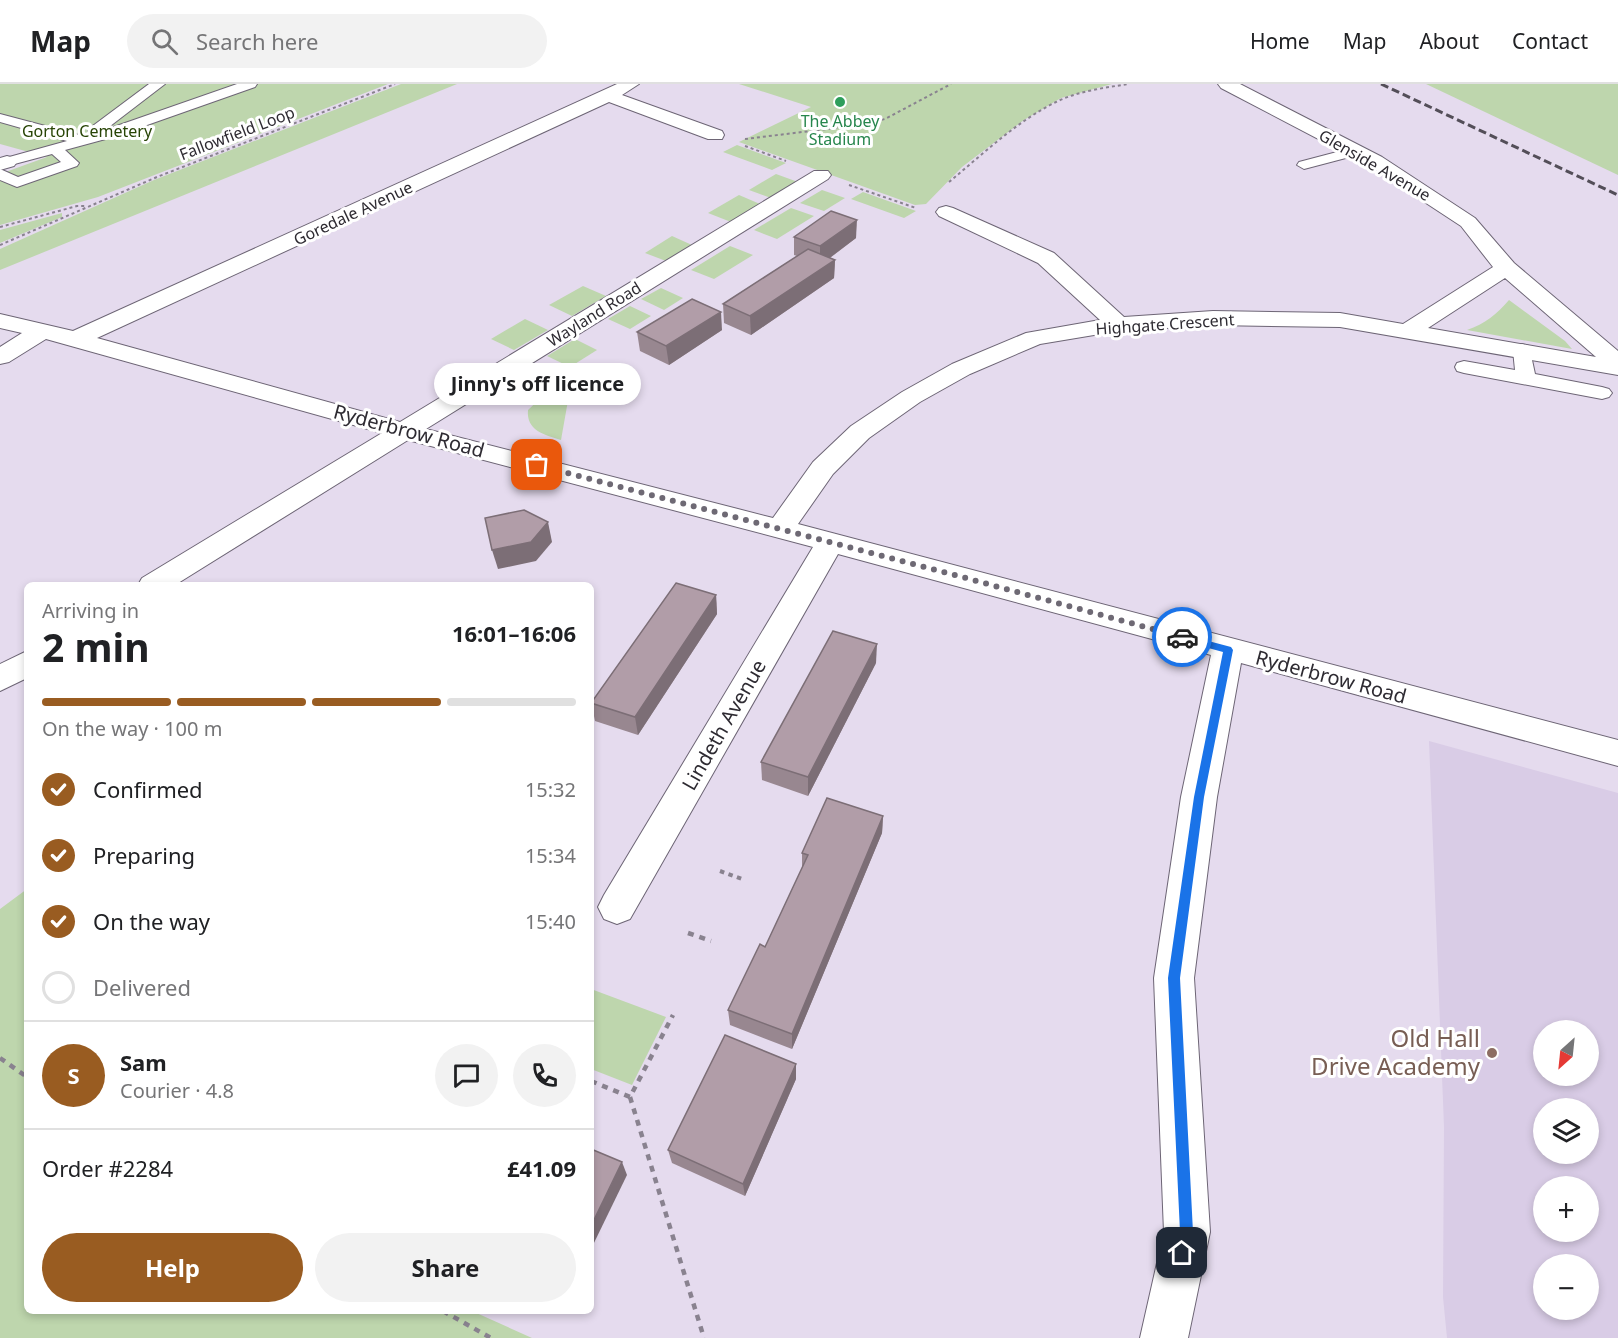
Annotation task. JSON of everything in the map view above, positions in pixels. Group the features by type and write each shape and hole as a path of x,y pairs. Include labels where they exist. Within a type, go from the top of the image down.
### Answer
{"street":[{"name":"Goredale Avenue","path":"75,339 630,84"},
{"name":"Glenside Avenue","path":"1227,84 1375,161 1468,222 1506,268 1618,365"},
{"path":"608,96 715,135"},
{"name":"Wayland Road","path":"158,582 821,175"},
{"path":"946,212 1046,258 1118,324"},
{"path":"1409,330 1506,268"},
{"name":"Highgate Crescent","path":"780,529 824,468 860,432 911,397 961,369 1034,338 1118,324 1213,318 1340,320 1618,365"},
{"name":"Ryderbrow Road","path":"0,321 75,339 404,431 1618,753"},
{"path":"0,357 42,331"},
{"name":"Lindeth Avenue","path":"617,907 831,543"},
{"path":"1164,1338 1187,1232 1174,978 1199,797 1228,650"},
{"path":"0,679 24,665"}],"lane":[{"path":"83,141 158,84"},
{"path":"54,149 72,163 18,182 2,165 54,149 83,141 250,84"},
{"path":"0,118 83,141"},
{"path":"1304,165 1356,151"},
{"path":"1522,350 1526,378"},
{"path":"1464,367 1602,393"}],"path":[{"name":"Fallowfield Loop","path":"88,206 395,84"},
{"path":"742,140 860,125 885,119 951,84"},
{"path":"946,212 935,201 944,186 1041,112 1069,97 1128,84"},
{"path":"0,228 77,206 88,206"},
{"path":"0,245 88,206"},
{"path":"720,871 742,879"},
{"path":"688,933 711,941"},
{"path":"673,1015 630,1097 704,1338"},
{"path":"0,1059 24,1075"},
{"path":"594,1082 630,1097"},
{"path":"448,1314 491,1338"}],"shaded area":[{"name":"Old Hall Drive Academy","path":"1429,741 1618,793 1618,1338 1447,1338 1443,1297 1444,1127"}],"green space":[{"name":"Gorton Cemetery","path":"0,84 388,84 98,197 0,225 0,174 47,157 0,144"},
{"path":"401,84 457,84 0,270 0,249 154,180"},
{"path":"739,84 1112,84 1061,98 1024,120 962,167 926,204 915,205 739,142 811,107"},
{"path":"1426,84 1618,84 1618,175"},
{"path":"737,145 786,163 772,170 723,152"},
{"path":"776,174 798,182 771,198 749,190"},
{"path":"822,190 845,198 824,211 800,203"},
{"path":"863,192 916,211 904,218 851,199"},
{"path":"739,195 760,204 731,222 708,213"},
{"path":"791,208 814,216 777,239 754,230"},
{"path":"62,213 62,217 0,243 0,230"},
{"path":"672,236 692,245 666,261 645,253"},
{"path":"730,246 753,255 714,279 691,270"},
{"path":"583,286 606,296 572,316 549,305"},
{"path":"661,288 683,298 664,310 641,299"},
{"path":"1509,300 1565,341 1572,349 1467,330 1490,318"},
{"path":"630,306 651,316 630,329 608,319"},
{"path":"525,319 548,330 514,350 491,339"},
{"path":"575,339 597,350 570,367 547,356"},
{"path":"538,363 560,374 531,392 509,380"},
{"path":"572,378 561,440 537,431 530,422 528,410 550,389"},
{"path":"24,891 24,1314 479,1314 532,1338 0,1338 0,909"},
{"path":"594,990 666,1017 632,1085 594,1070"}],"building":[{"path":"831,211 857,220 820,246 794,237"},
{"path":"808,249 835,260 750,316 723,304"},
{"path":"692,299 721,312 666,346 637,332"},
{"path":"524,510 548,522 531,542 492,550 485,518"},
{"path":"676,583 716,595 635,717 594,704 594,699"},
{"path":"833,631 877,644 808,777 761,762"},
{"path":"827,798 883,816 792,1034 728,1010 760,944 765,947 808,855 802,853"},
{"path":"725,1035 796,1064 743,1184 668,1150"},
{"path":"594,1150 622,1162 594,1220"}],"railway":[{"path":"1381,84 1618,195"}],"way so far":[{"path":"537,465 1182,637"}],"place":[{"name":"The Abbey Stadium","path":"840,102"},
{"name":"Jinny's off licence","path":"537,465"},
{"name":"Old Hall Drive Academy","path":"1492,1053"}],"route":[{"path":"1182,637 1228,650 1199,797 1174,978 1187,1232 1182,1253"}]}
